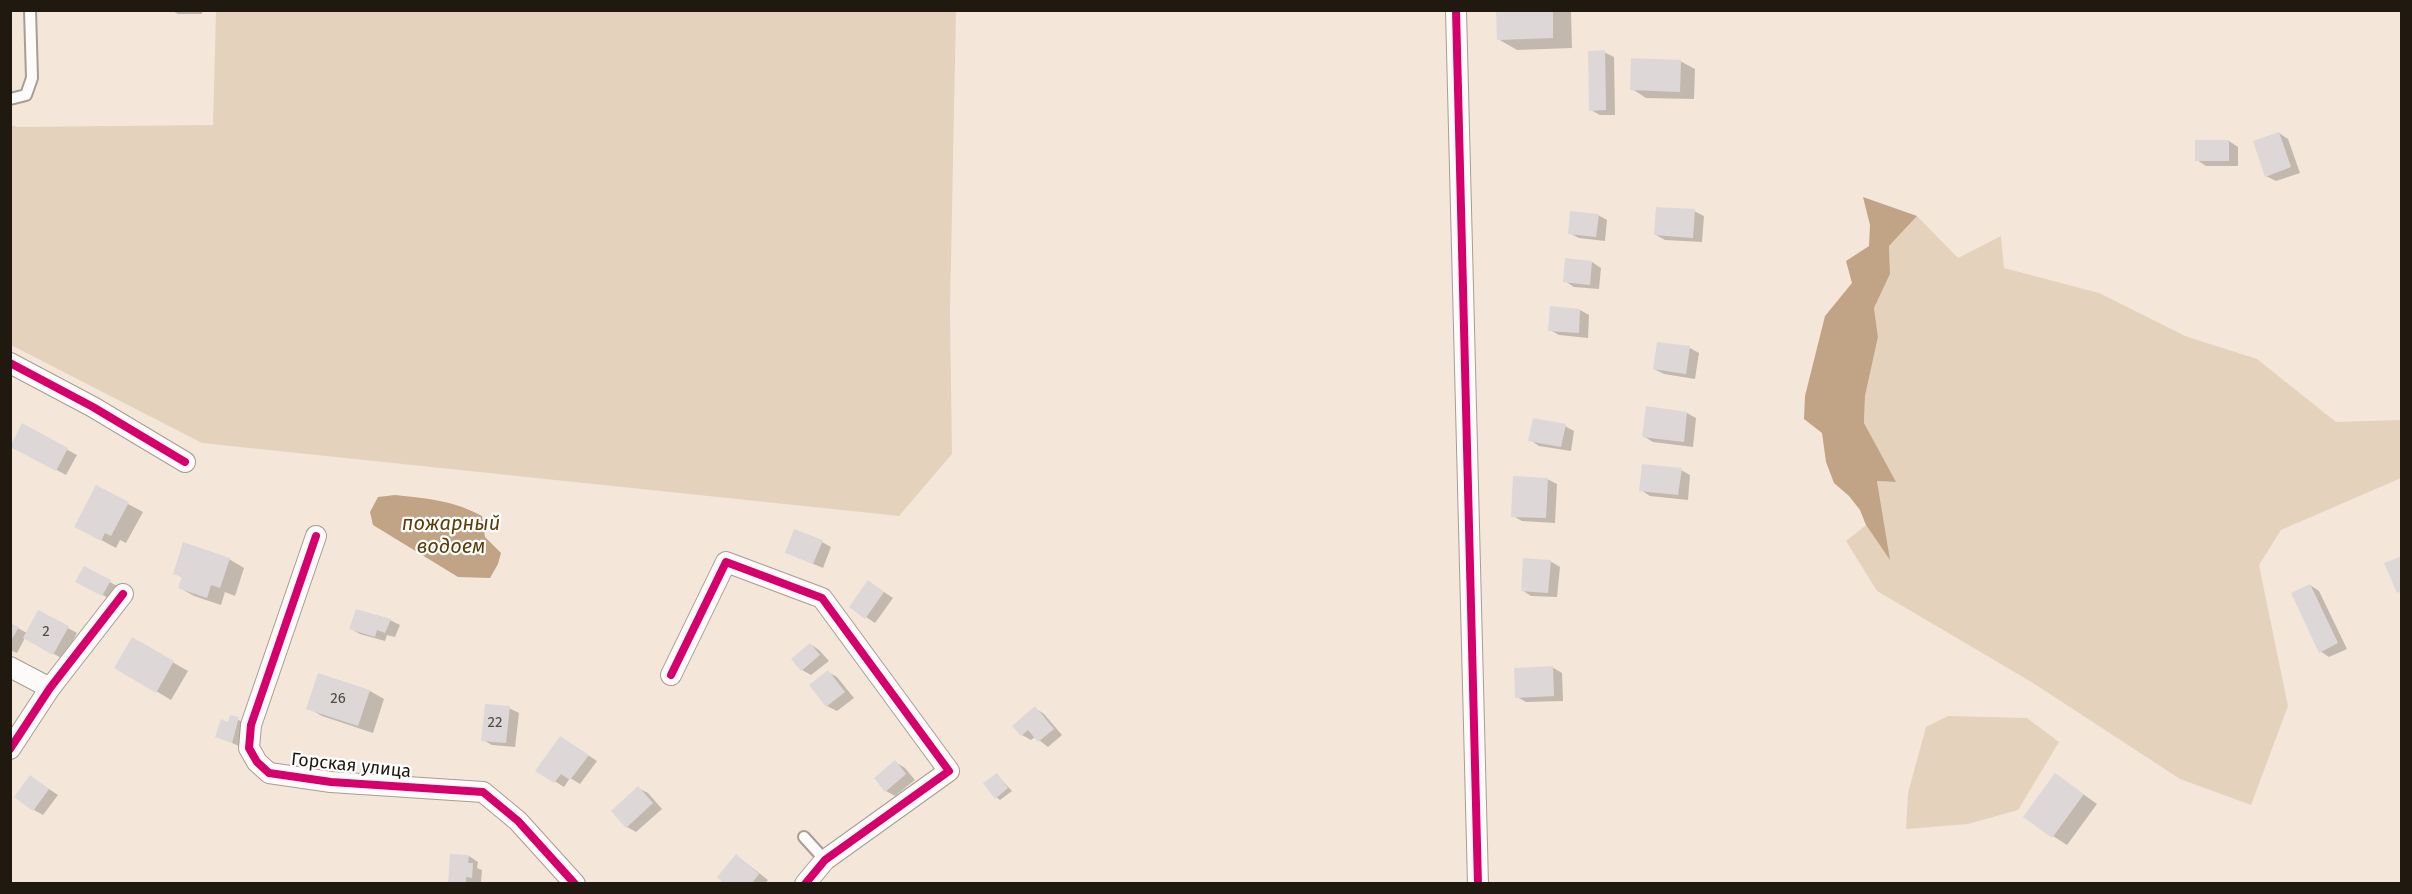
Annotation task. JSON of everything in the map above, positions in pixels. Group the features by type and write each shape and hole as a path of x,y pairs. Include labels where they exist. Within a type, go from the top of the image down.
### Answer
{"street":[{"path":"1456,10 1478,884"},
{"path":"10,363 93,407 185,462"},
{"name":"Горская улица","path":"316,536 251,725 249,748 257,762 269,773 331,782 483,792 518,821 568,881"},
{"path":"671,675 726,562 822,598 949,771 825,860 805,884"},
{"path":"10,749 50,688 123,594"},
{"path":"10,667 50,688"}],"lane":[{"path":"10,99 26,95 32,78 30,10"},
{"path":"804,837 825,860"}],"shaded area":[{"path":"216,11 956,11 950,311 952,454 899,516 202,443 11,345 11,125 18,127 213,125"},
{"path":"1917,216 1958,258 2001,236 2004,268 2099,293 2185,336 2257,359 2336,422 2401,420 2401,478 2281,530 2259,565 2288,706 2251,805 2180,779 2033,683 1877,591 1846,541 1866,525 1889,558 1877,481 1895,482 1864,423 1865,396 1878,337 1874,308 1890,274 1889,246"},
{"path":"1948,716 2027,718 2059,742 2018,810 1968,824 1906,829 1908,793 1926,727"}],"water":[{"path":"1863,197 1917,216 1889,246 1890,274 1874,308 1878,337 1865,396 1864,423 1896,482 1877,481 1890,560 1866,525 1860,510 1834,483 1826,462 1822,433 1804,419 1805,396 1825,316 1852,283 1846,261 1869,246 1870,225"},
{"name":"пожарный водоем","path":"395,495 451,504 482,516 485,537 501,553 490,578 458,577 373,525 370,512 378,497"}],"building":[{"path":"1496,10 1553,10 1553,38 1497,40"},
{"path":"1605,50 1606,110 1589,111 1588,51"},
{"path":"1631,58 1681,60 1680,92 1630,90"},
{"path":"2279,132 2291,167 2265,177 2253,141"},
{"path":"2195,140 2229,140 2229,161 2195,161"},
{"path":"1656,207 1695,209 1693,238 1654,235"},
{"path":"1570,211 1599,214 1596,237 1568,234"},
{"path":"1565,258 1592,261 1590,285 1563,282"},
{"path":"1550,306 1580,309 1579,333 1548,331"},
{"path":"1657,342 1690,346 1686,374 1653,369"},
{"path":"1646,406 1687,412 1684,442 1642,437"},
{"path":"1533,418 1566,424 1561,447 1528,441"},
{"path":"22,423 68,448 56,471 10,447"},
{"path":"1642,464 1682,468 1678,495 1639,491"},
{"path":"1513,476 1548,478 1546,518 1511,517"},
{"path":"96,485 129,502 111,536 105,533 101,541 74,527"},
{"path":"794,529 823,540 813,564 785,553"},
{"path":"183,542 230,558 220,588 211,585 207,598 178,588 182,577 173,574"},
{"path":"2402,556 2402,591 2397,593 2384,563"},
{"path":"1523,558 1551,560 1548,593 1521,591"},
{"path":"84,566 111,580 102,596 75,582"},
{"path":"868,580 884,592 865,619 849,607"},
{"path":"2310,584 2338,643 2319,653 2291,593"},
{"path":"356,609 391,619 385,633 377,630 375,637 349,629"},
{"path":"38,610 69,626 53,655 23,638"},
{"path":"10,623 19,627 10,642"},
{"path":"132,637 174,661 156,693 114,668"},
{"path":"810,643 820,655 801,671 791,659"},
{"path":"1553,666 1554,696 1515,698 1514,668"},
{"path":"828,670 845,692 826,707 809,685"},
{"path":"318,673 370,690 358,726 306,709"},
{"path":"485,704 510,706 506,743 481,741"},
{"path":"1035,706 1054,729 1038,742 1028,730 1021,736 1012,726"},
{"path":"230,715 239,717 232,743 215,737 221,719 228,722"},
{"path":"560,736 589,755 570,780 561,774 554,783 535,771"},
{"path":"895,760 906,774 885,792 874,778"},
{"path":"997,773 1008,788 995,799 983,783"},
{"path":"2055,773 2084,794 2052,838 2023,817"},
{"path":"30,775 49,789 33,811 14,797"},
{"path":"638,786 653,803 626,828 611,811"},
{"path":"450,854 469,855 468,863 473,863 472,878 466,877 466,884 448,884"},
{"path":"736,854 759,874 751,884 724,884 717,877"}],"cycle path":[{"path":"1456,10 1478,884"},
{"path":"10,363 93,407 185,462"},
{"path":"316,536 251,725 249,748 257,762 269,773 331,782 483,792 518,821 575,884"},
{"path":"671,675 726,562 822,598 949,771 825,860 805,884"},
{"path":"10,749 50,688 123,594"}]}
